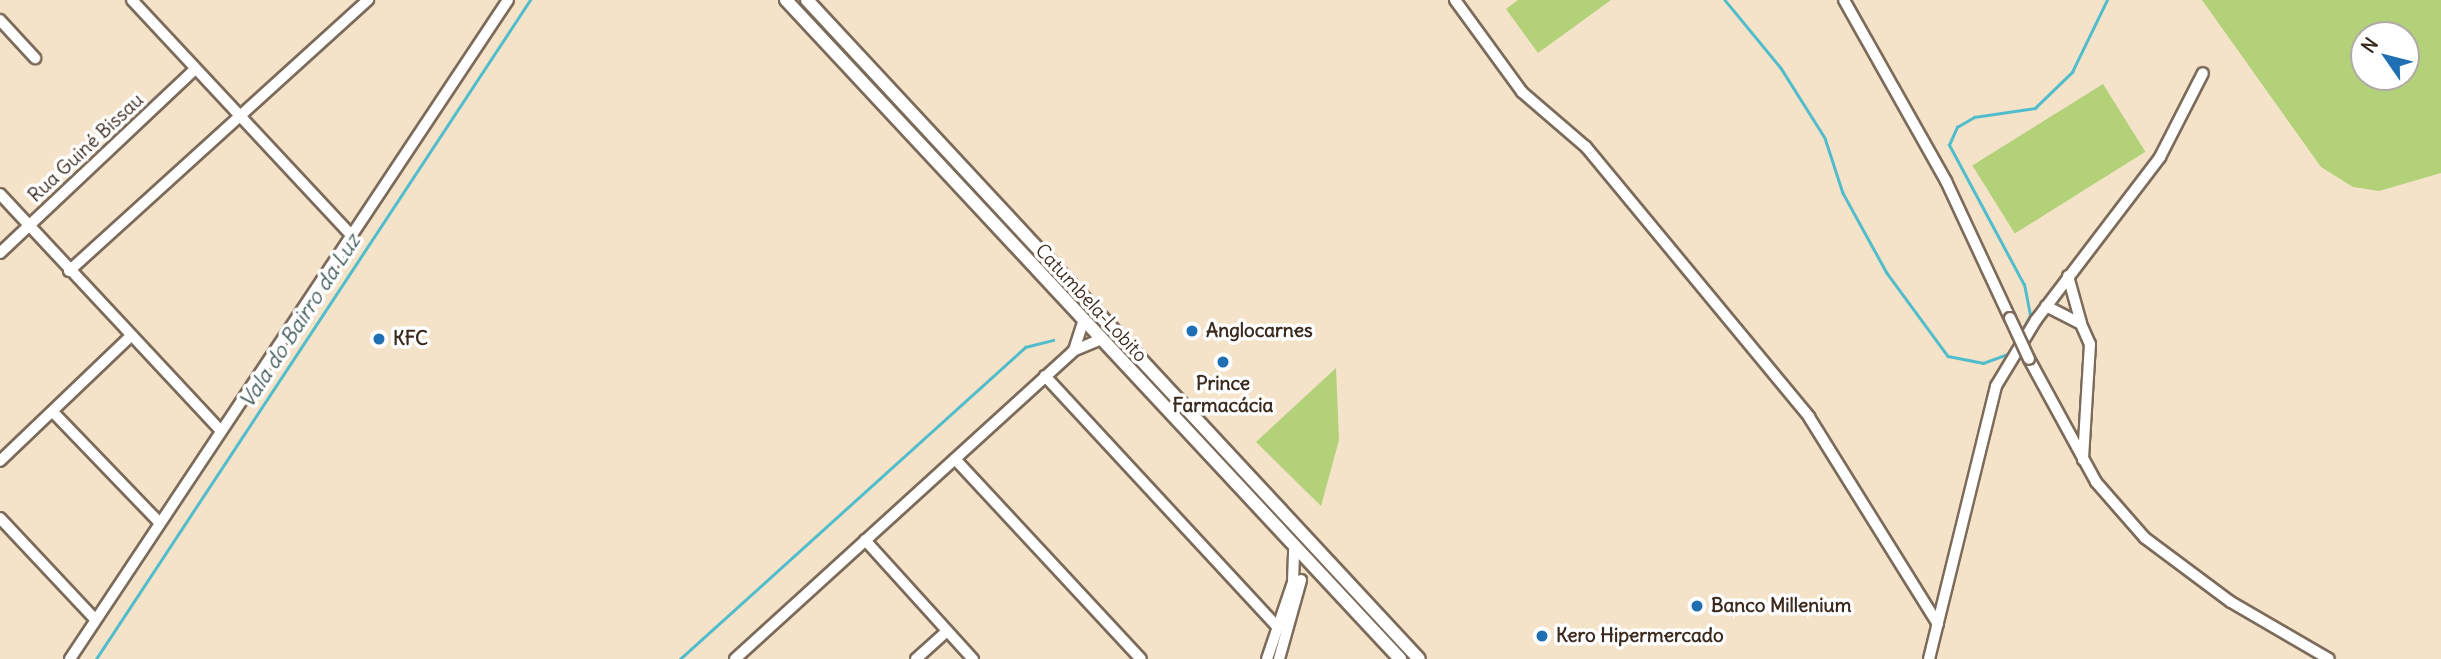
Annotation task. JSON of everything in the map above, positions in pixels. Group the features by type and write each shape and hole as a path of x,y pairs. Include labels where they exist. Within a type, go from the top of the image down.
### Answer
{"main road":[{"name":"Catumbela-Lobito","path":"786,0 1083,323 1400,659"},
{"name":"Catumbela-Lobito","path":"807,0 1419,659"}],"street":[{"path":"132,0 349,233"},
{"path":"69,271 241,118 368,0"},
{"path":"70,659 349,233 508,0"},
{"path":"1455,0 1522,92 1586,147 1809,417 1938,624"},
{"path":"1844,0 1946,181 2029,359 2083,461 2116,508 2162,553 2329,659"},
{"path":"0,20 35,58"},
{"name":"Rua Guiné Bissau","path":"0,253 195,69"},
{"path":"1929,659 1996,386 2046,306 2160,157 2203,73"},
{"path":"0,194 221,431"},
{"path":"2068,276 2081,324 2090,345 2083,461"},
{"path":"2046,306 2081,324"},
{"path":"1073,351 1083,323"},
{"path":"0,461 131,336"},
{"path":"735,659 1073,351 1099,340"},
{"path":"1045,376 1278,628"},
{"path":"53,412 158,521"},
{"path":"955,459 1141,659"},
{"path":"0,517 94,619"},
{"path":"865,540 973,659"},
{"path":"1267,659 1290,590 1294,548"},
{"path":"1290,590 1301,580 1319,571"},
{"path":"1279,659 1301,580"},
{"path":"916,659 947,631"}],"green space":[{"path":"1518,0 1611,0 1538,53 1506,9"},
{"path":"2202,0 2441,0 2441,173 2379,191 2353,187 2321,167"},
{"path":"2103,84 2145,152 2015,233 1972,166"},
{"path":"1336,368 1339,440 1321,506 1256,442"}],"waterway":[{"name":"Vala do Bairro da Luz","path":"96,659 530,0"},
{"path":"1725,0 1781,68 1825,138 1843,193 1887,273 1948,356 1983,363 2010,353 2017,340"},
{"path":"2020,334 2030,315 2024,285 1949,145 1957,127 1974,117 2035,108 2072,72 2107,0"},
{"path":"680,659 1025,347 1053,340"}],"place":[{"name":"Anglocarnes","path":"1192,331"},
{"name":"KFC","path":"379,339"},
{"name":"Prince Farmacácia","path":"1223,362"},
{"name":"Banco Millenium","path":"1697,606"},
{"name":"Kero Hipermercado","path":"1542,636"}]}
